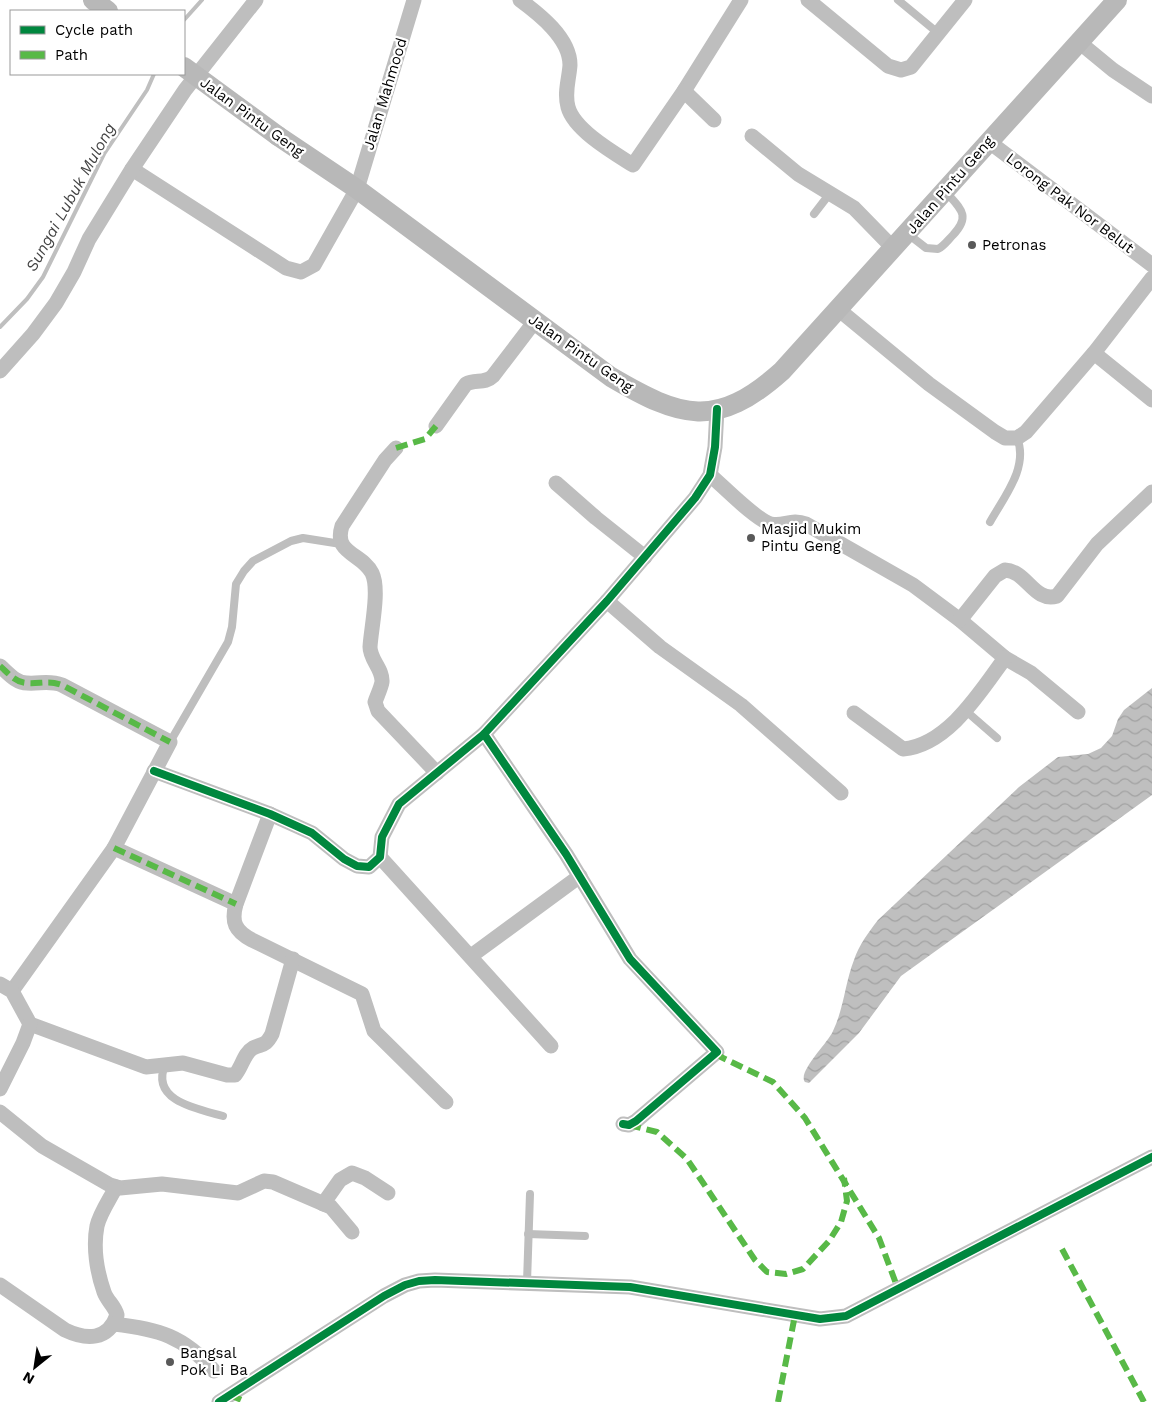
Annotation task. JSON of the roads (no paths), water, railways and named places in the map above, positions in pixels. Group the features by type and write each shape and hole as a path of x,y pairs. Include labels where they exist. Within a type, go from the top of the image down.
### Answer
{"main road":[{"path":"92,0 107,10"},
{"name":"Jalan Pintu Geng","path":"185,68 278,136 357,189 611,377 650,400 672,409 695,412 736,404 759,392 782,371 908,234 988,141 1117,0"}],"street":[{"path":"0,371 33,334 56,303 74,272 89,239 132,169 185,90 256,0"},
{"name":"Jalan Mahmood","path":"132,169 286,268 301,272 314,265 357,189 414,0"},
{"path":"520,0 540,16 564,44 570,64 566,85 568,108 584,130 603,147 633,165 684,91 741,0"},
{"path":"808,0 888,66 901,70 911,67 965,0"},
{"path":"1079,42 1113,70 1152,96"},
{"path":"684,91 714,120"},
{"path":"752,136 798,174 831,192 854,208 894,249"},
{"name":"Lorong Pak Nor Belut","path":"988,141 1152,265"},
{"path":"838,309 962,409 1006,438 1017,438 1026,432 1094,353 1152,278"},
{"path":"436,426 466,384 472,381 485,381 493,376 535,321"},
{"path":"1094,353 1152,400"},
{"path":"154,771 270,814 312,833 344,859 357,866 369,866 380,857 382,837 399,804 484,734 606,601 685,511 710,475 715,447 717,409"},
{"path":"396,448 385,460 342,526 338,536 341,544 372,573 375,585 370,656 381,672 382,682 375,702 378,710 437,773"},
{"path":"710,475 762,520 778,525 792,520 806,524 913,586 960,620 1005,658 1031,673 1078,712"},
{"path":"556,483 645,557"},
{"path":"960,620 995,576 1005,570 1017,573 1043,597 1057,596 1097,544 1152,492"},
{"path":"606,601 660,647 741,705 841,793"},
{"path":"854,713 903,749 924,745 966,711 1005,658"},
{"path":"0,666 20,682 45,681 62,685 170,742 114,848 6,987 30,1024 146,1067 183,1063 227,1075 235,1075 247,1054 254,1048 268,1042 293,960"},
{"path":"484,734 580,876 630,959 717,1052 636,1121 629,1125 623,1124"},
{"path":"270,814 236,904 233,919 239,932 362,994 374,1031 446,1102"},
{"path":"114,848 236,904"},
{"path":"380,857 551,1046"},
{"path":"471,956 580,876"},
{"path":"0,1089 23,1043 30,1024"},
{"path":"0,1112 42,1146 116,1187 162,1184 238,1193 264,1181 273,1182 331,1207 352,1232"},
{"path":"220,1402 405,1285 419,1281 527,1282 630,1287 820,1319 846,1316 1152,1157"},
{"path":"323,1204 340,1180 352,1173 365,1178 388,1193"},
{"path":"0,1284 65,1330 77,1335 98,1337 107,1332 114,1324 117,1315 115,1308 105,1294 96,1260 97,1224 116,1187"},
{"path":"114,1324 158,1330 190,1347 214,1371"}],"lane":[{"path":"898,0 938,33"},
{"path":"908,234 926,248 938,249 960,227 963,221 961,209 946,191"},
{"path":"814,214 831,192"},
{"path":"990,522 1021,461 1021,449 1017,438"},
{"path":"170,742 228,642 232,628 236,584 244,571 253,561 291,541 303,538 341,544"},
{"path":"966,711 997,738"},
{"path":"166,1065 162,1074 167,1093 184,1105 223,1116"},
{"path":"527,1282 530,1194"},
{"path":"528,1234 585,1236"}],"water":[{"path":"1152,688 1152,795 901,976 859,1033 809,1083 805,1082 805,1072 830,1036 837,1022 856,955 864,939 878,920 1019,787 1058,757 1088,754 1101,748 1112,736 1118,719 1124,710"}],"waterway":[{"name":"Sungai Lubuk Mulong","path":"185,19 202,0"},
{"name":"Sungai Lubuk Mulong","path":"0,327 27,299 43,277 104,154 147,90 154,75"}],"place":[{"name":"Petronas","path":"972,245"},
{"name":"Masjid Mukim Pintu Geng","path":"751,538"},
{"name":"Bangsal Pok Li Ba","path":"170,1362"}]}
